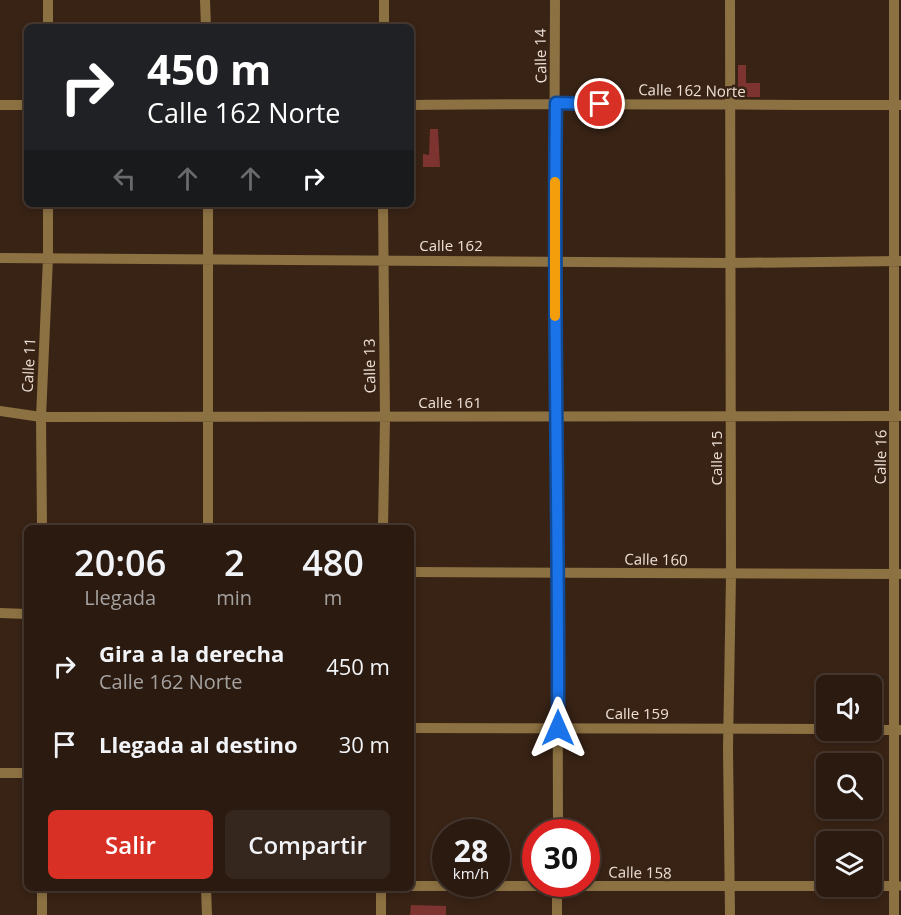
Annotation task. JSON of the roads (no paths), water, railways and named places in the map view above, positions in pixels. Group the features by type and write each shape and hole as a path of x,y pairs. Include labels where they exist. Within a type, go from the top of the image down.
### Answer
{"street":[{"path":"48,0 48,24"},
{"path":"205,0 206,24"},
{"path":"384,0 384,24"},
{"name":"Calle 14","path":"555,0 554,260 557,417 558,819"},
{"name":"Calle 15","path":"730,0 732,106 730,915"},
{"name":"Calle 16","path":"894,0 898,105 897,886 894,915"},
{"name":"Calle 162 Norte","path":"414,105 556,103 732,106 898,105"},
{"path":"0,105 24,105"},
{"name":"Calle 11","path":"42,525 41,417 48,207"},
{"path":"208,207 208,525"},
{"name":"Calle 13","path":"383,207 385,418 383,525"},
{"name":"Calle 162","path":"0,258 730,263 898,261"},
{"name":"Calle 161","path":"0,411 41,417 898,416"},
{"name":"Calle 160","path":"414,572 897,574"},
{"path":"0,614 24,614"},
{"name":"Calle 159","path":"414,728 816,729"},
{"path":"0,773 24,773"},
{"name":"Calle 158","path":"414,886 522,885"},
{"name":"Calle 158","path":"600,886 730,888 816,886"},
{"path":"42,891 42,915"},
{"path":"207,891 207,915"},
{"path":"381,891 381,915"},
{"path":"557,897 557,915"}]}
